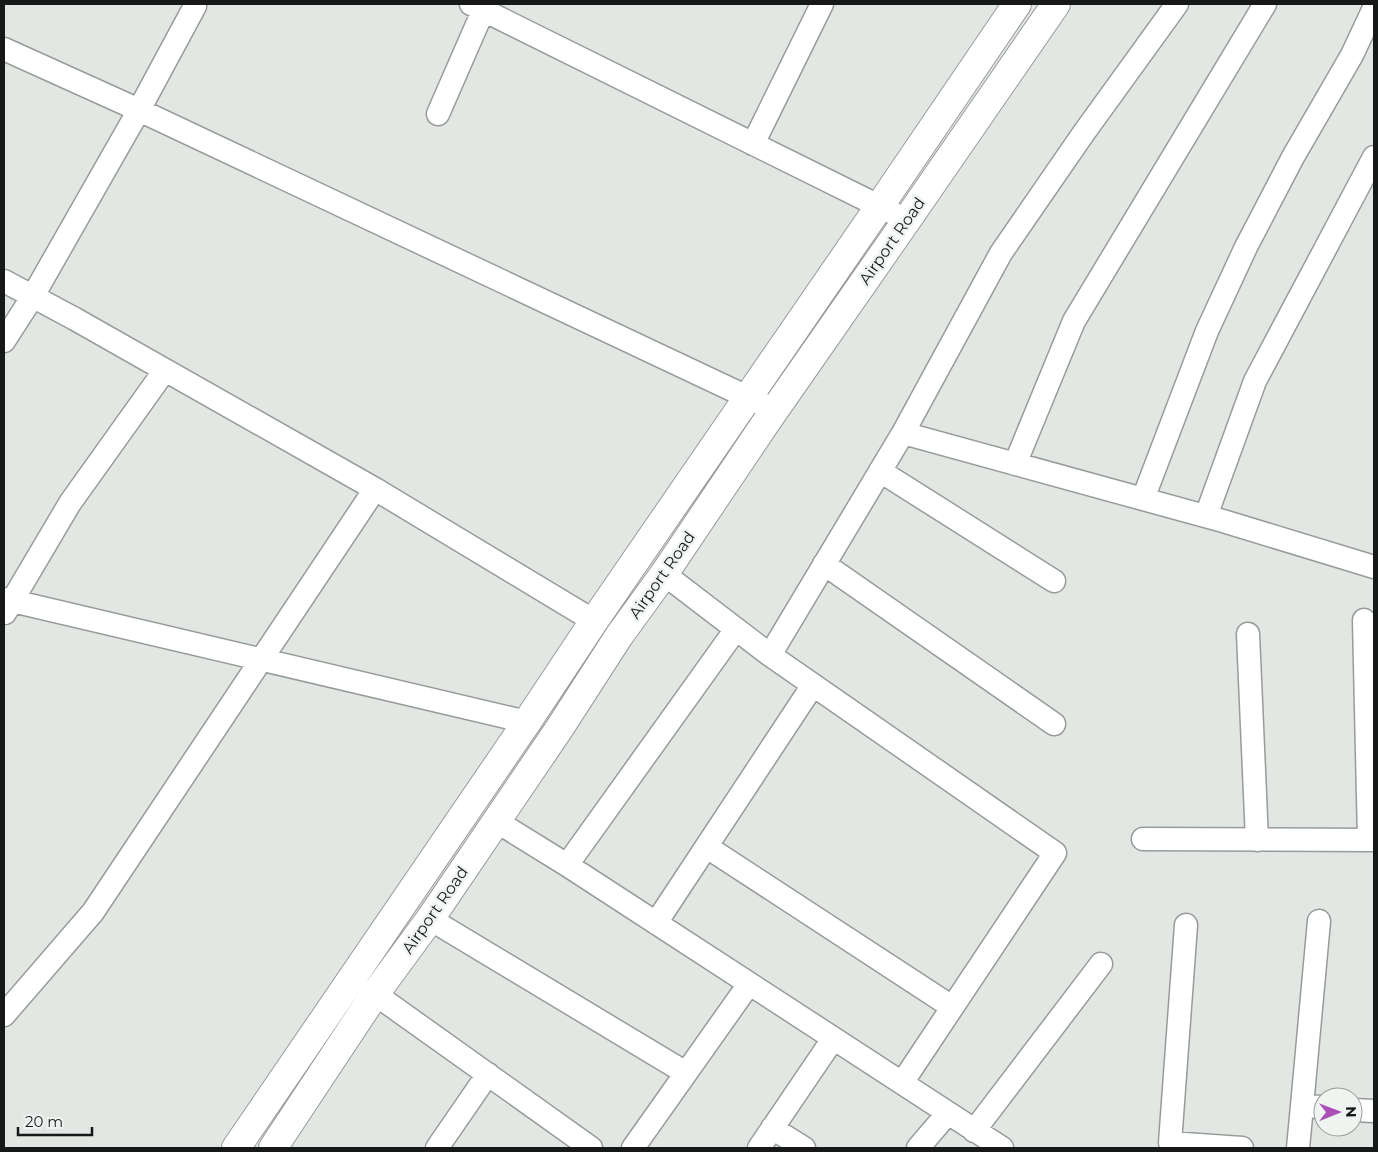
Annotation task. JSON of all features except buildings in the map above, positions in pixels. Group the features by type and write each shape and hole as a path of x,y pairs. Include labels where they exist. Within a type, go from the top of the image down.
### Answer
{"highway":[{"name":"Airport Road","path":"236,1148 1017,4"},
{"name":"Airport Road","path":"273,1148 375,994 430,920 559,729 619,636 664,574 1056,4"}],"street":[{"path":"753,144 822,4"},
{"path":"770,655 903,433 1002,253 1083,134 1177,4"},
{"path":"1015,464 1074,321 1264,4"},
{"path":"4,341 33,296 139,110 195,6"},
{"path":"438,114 480,6 907,220"},
{"path":"1143,499 1207,331 1246,247 1293,157 1352,55 1374,8"},
{"path":"4,49 139,110 775,410"},
{"path":"1206,516 1255,381 1374,157"},
{"path":"4,281 375,488 594,621"},
{"path":"165,370 70,503 6,605 262,659 527,722"},
{"path":"903,433 1373,564"},
{"path":"880,471 1054,581"},
{"path":"4,1014 94,912 375,488"},
{"path":"824,564 1054,724"},
{"path":"664,574 770,655 1055,853 902,1083"},
{"path":"1143,838 1372,840 1364,620"},
{"path":"567,865 736,629"},
{"path":"1248,634 1257,840"},
{"path":"656,923 814,685"},
{"path":"496,821 567,865 1002,1148"},
{"path":"707,847 952,1007"},
{"path":"430,920 686,1073"},
{"path":"1298,1148 1312,1106 1319,922"},
{"path":"1186,925 1170,1143 1242,1148"},
{"path":"974,1131 1101,964"},
{"path":"633,1148 749,984"},
{"path":"375,994 488,1074 566,1141 591,1148"},
{"path":"759,1148 834,1039"},
{"path":"437,1148 488,1074"},
{"path":"918,1148 948,1113"},
{"path":"772,1128 804,1148"}]}
